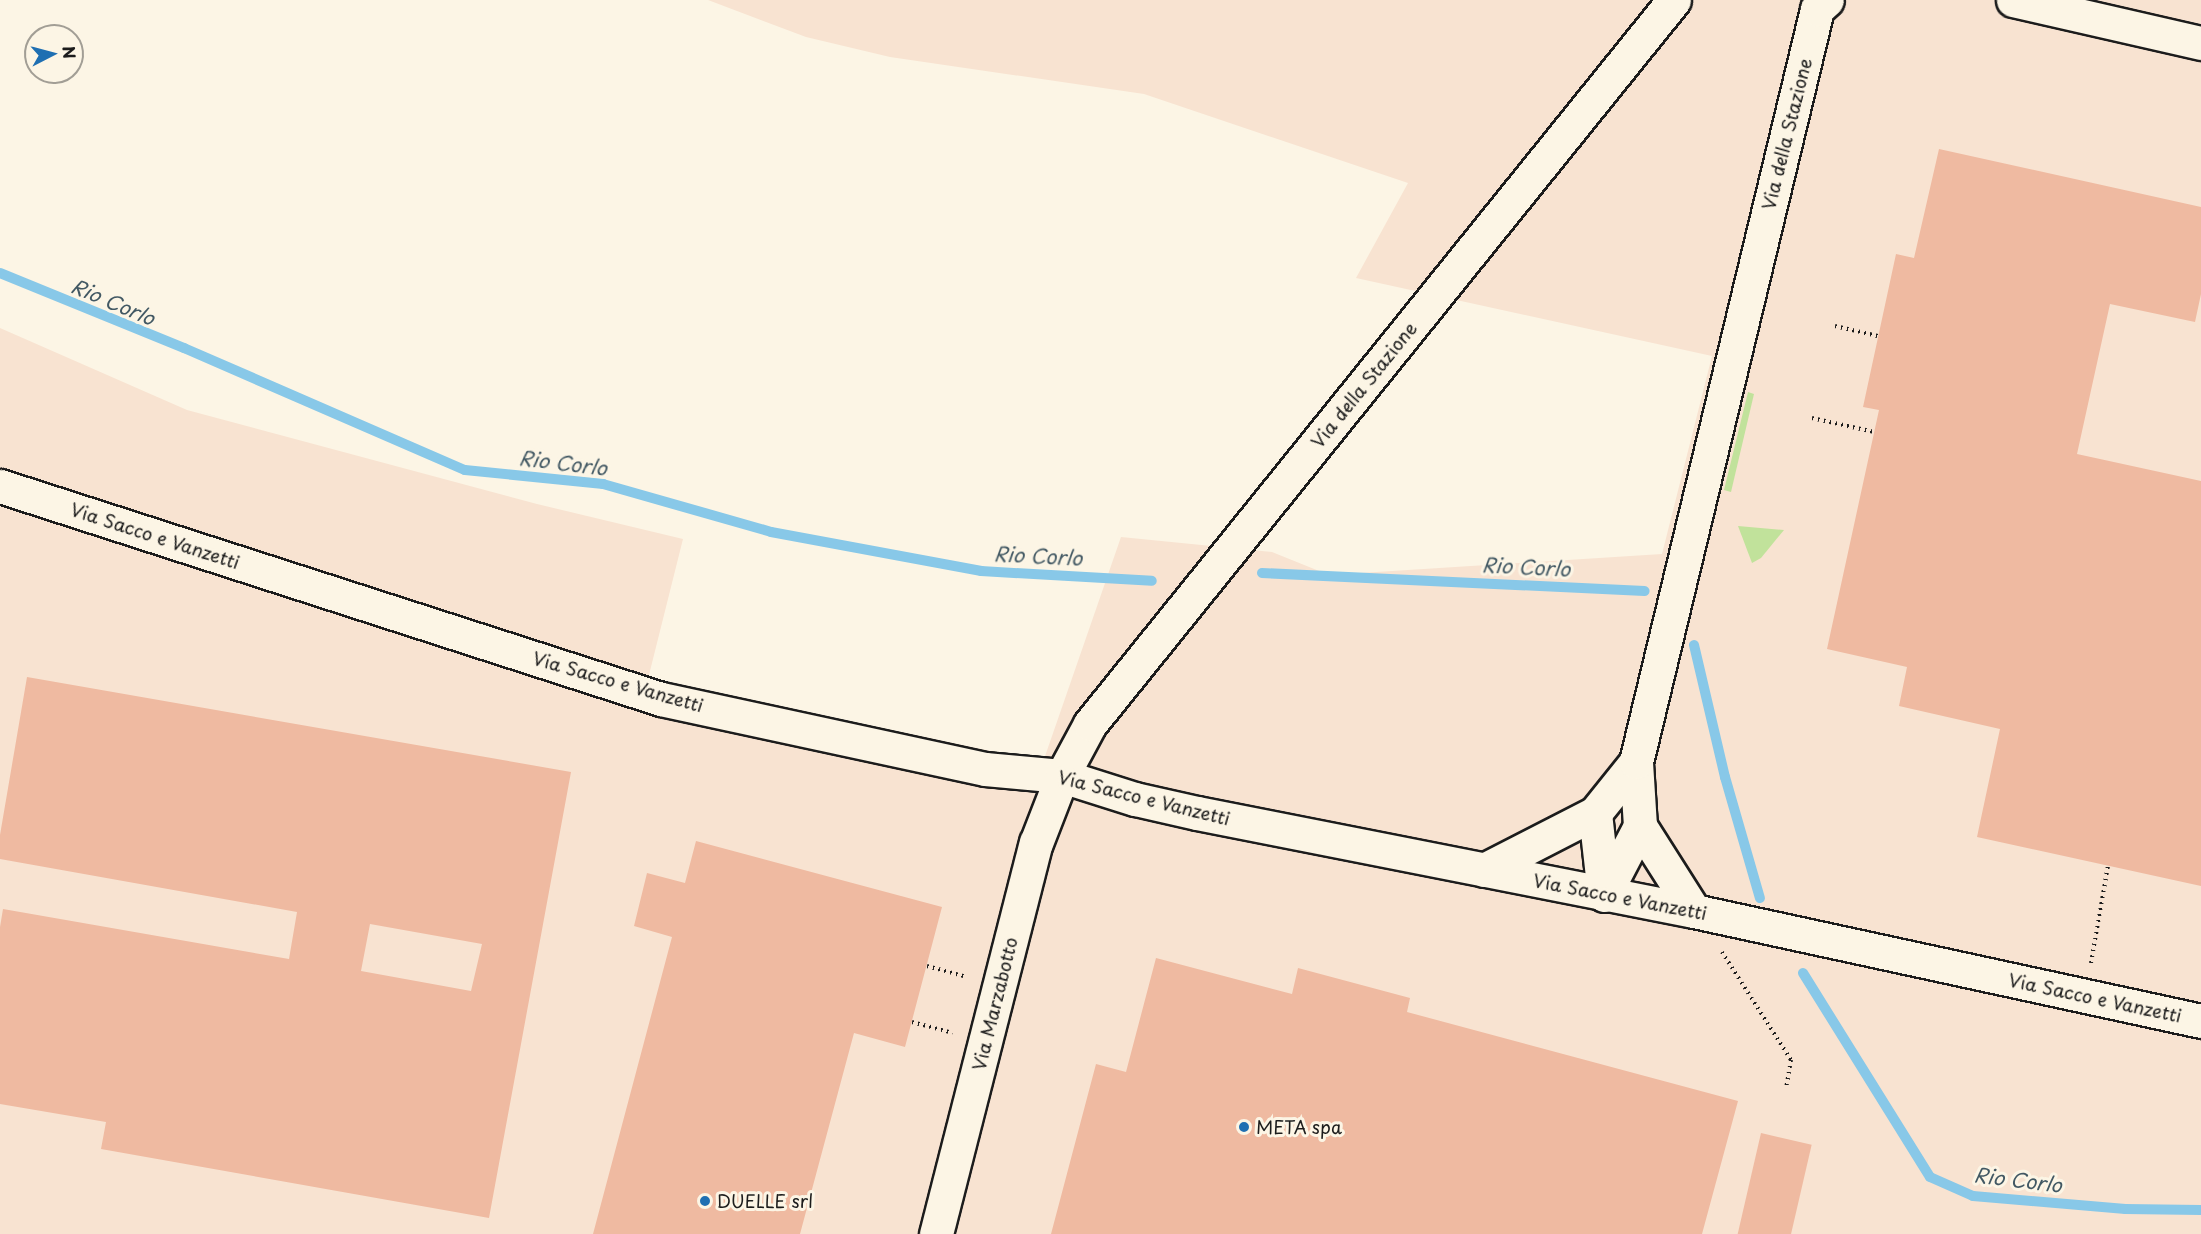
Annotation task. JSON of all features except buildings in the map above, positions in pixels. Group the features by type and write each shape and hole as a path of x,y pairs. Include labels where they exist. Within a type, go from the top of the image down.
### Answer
{"street":[{"name":"Via della Stazione","path":"1062,776 1090,724 1674,0"},
{"name":"Via della Stazione","path":"1694,911 1640,826 1636,762 1817,9 1827,0"},
{"path":"2013,0 2201,43"},
{"name":"Via Sacco e Vanzetti","path":"0,486 661,699 985,769 1062,776 1135,799 1604,895 1694,911 2201,1021"},
{"name":"Via della Stazione","path":"1484,870 1595,813 1636,762"},
{"name":"Via Marzabotto","path":"936,1234 1036,843 1062,776"},
{"path":"1595,813 1604,895"},
{"path":"1604,895 1640,826"}],"path":[{"path":"1835,327 1878,336"},
{"path":"1812,418 1874,432"},
{"path":"2090,970 2108,866"},
{"path":"1721,951 1791,1060 1786,1089"},
{"path":"927,966 971,978"},
{"path":"912,1022 957,1034"}],"shaded area":[{"path":"708,0 2201,0 2201,1234 0,1234 0,328 187,410 537,504 683,539 648,679 1043,762 1121,537 1272,552 1329,575 1662,554 1712,356 1356,278 1408,183 1144,94 890,57 806,37"}],"green space":[{"path":"1748,392 1754,394 1731,492 1724,490"},
{"path":"1738,526 1784,530 1761,558 1752,563"}],"waterway":[{"name":"Rio Corlo","path":"0,273 184,348 465,470 603,484 771,532 981,571 1152,581"},
{"name":"Rio Corlo","path":"1262,573 1645,591"},
{"name":"Rio Corlo","path":"1694,645 1725,777 1760,898"},
{"name":"Rio Corlo","path":"1803,973 1930,1177 1973,1196 2125,1209 2201,1210"}],"place":[{"name":"META spa","path":"1244,1127"},
{"name":"DUELLE srl","path":"705,1201"}]}
